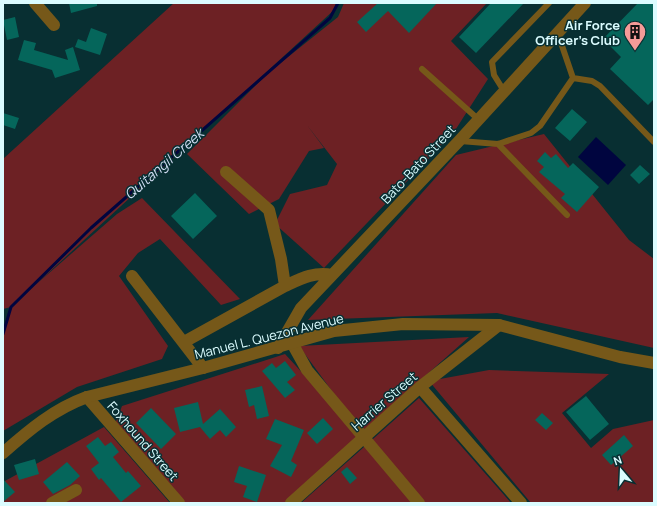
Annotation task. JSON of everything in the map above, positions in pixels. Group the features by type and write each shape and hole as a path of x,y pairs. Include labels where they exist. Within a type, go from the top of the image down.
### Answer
{"street":[{"path":"35,3 54,25"},
{"name":"Bato-Bato Street","path":"278,348 301,308 459,141 585,3"},
{"path":"226,172 269,210 281,259 285,286"},
{"path":"184,342 302,278 321,273 332,275"},
{"path":"132,276 203,368"},
{"name":"Manuel L. Quezon Avenue","path":"3,452 45,418 68,404 87,397 203,368 334,332 403,324 499,325 620,358 654,363"},
{"name":"Harrier Street","path":"291,503 362,437 420,387 499,325"},
{"path":"292,343 306,370 419,503"},
{"path":"420,387 521,503"},
{"name":"Foxhound Street","path":"87,397 179,503"},
{"path":"52,503 76,490"}],"lane":[{"path":"504,91 494,75 492,62 549,3"},
{"path":"558,34 573,78"},
{"path":"422,69 478,119"},
{"path":"573,78 592,81 600,86 654,142"},
{"path":"459,141 498,144 531,133 540,126 573,78"},
{"path":"498,144 567,215"}],"shaded area":[{"path":"174,3 336,3 334,10 33,287 117,214 142,198 240,299 221,305 160,239 138,253 119,276 168,346 162,359 77,387 3,431 3,334 11,307 3,309 3,159"},
{"path":"344,3 487,3 451,41 488,79 454,132 324,268 275,224 290,194 327,185 337,164 307,125 324,148 309,151 279,199 249,214 187,154 268,73 338,17"},
{"path":"544,134 629,240 654,259 654,348 497,313 308,320 456,155"},
{"path":"596,137 626,165 608,185 578,157"},
{"path":"469,337 362,432 299,346"},
{"path":"285,354 362,438 290,503 179,503 115,424 122,406"},
{"path":"489,370 609,374 562,413 591,448 613,429 654,420 654,503 531,503 429,381"},
{"path":"419,398 511,503 301,503"},
{"path":"104,427 170,503 3,503 3,482"}],"building":[{"path":"69,3 97,3 97,6 71,13"},
{"path":"378,3 437,3 409,33 388,11 366,32 357,22"},
{"path":"491,3 524,3 476,53 459,37"},
{"name":"Air Force Officer's Club","path":"638,3 654,3 654,99 648,105 610,69 621,57 603,39"},
{"path":"15,17 19,37 7,40 3,20"},
{"path":"91,28 107,34 100,55 75,47 78,39 86,42"},
{"path":"24,40 36,43 34,50 68,60 65,50 73,47 80,70 55,78 52,70 18,60"},
{"path":"572,109 587,122 570,141 555,128"},
{"path":"3,113 19,118 15,129 3,125"},
{"path":"545,152 551,158 556,154 568,168 573,163 599,187 577,212 561,198 565,194 539,172 544,167 537,161"},
{"path":"640,165 650,174 639,184 630,175"},
{"path":"195,193 217,216 193,239 171,216"},
{"path":"285,361 296,375 287,382 295,390 285,398 262,371 272,363 276,368"},
{"path":"262,386 269,416 257,419 254,405 249,407 245,390"},
{"path":"586,396 609,424 590,440 566,412"},
{"path":"198,402 203,424 220,409 236,427 226,437 220,430 210,439 200,427 180,432 174,408"},
{"path":"151,408 176,434 161,449 136,423"},
{"path":"542,413 553,423 546,430 535,420"},
{"path":"323,418 333,429 317,444 307,433"},
{"path":"275,419 304,430 291,461 297,465 291,477 270,466 282,445 266,439"},
{"path":"624,435 633,446 611,465 602,455"},
{"path":"98,437 105,446 111,442 119,452 113,457 126,473 128,471 141,486 121,502 101,478 99,480 91,469 99,463 86,446"},
{"path":"35,459 39,474 19,480 14,465"},
{"path":"67,462 80,476 70,485 53,494 43,482"},
{"path":"239,466 266,475 257,502 243,497 247,486 234,482"},
{"path":"347,467 357,478 350,484 341,472"},
{"path":"3,479 15,492 3,502"}],"waterway":[{"name":"Quitangil Creek","path":"3,334 11,307 91,228 330,18 338,3"}],"place":[{"name":"Air Force Officer's Club","path":"635,52"}]}
